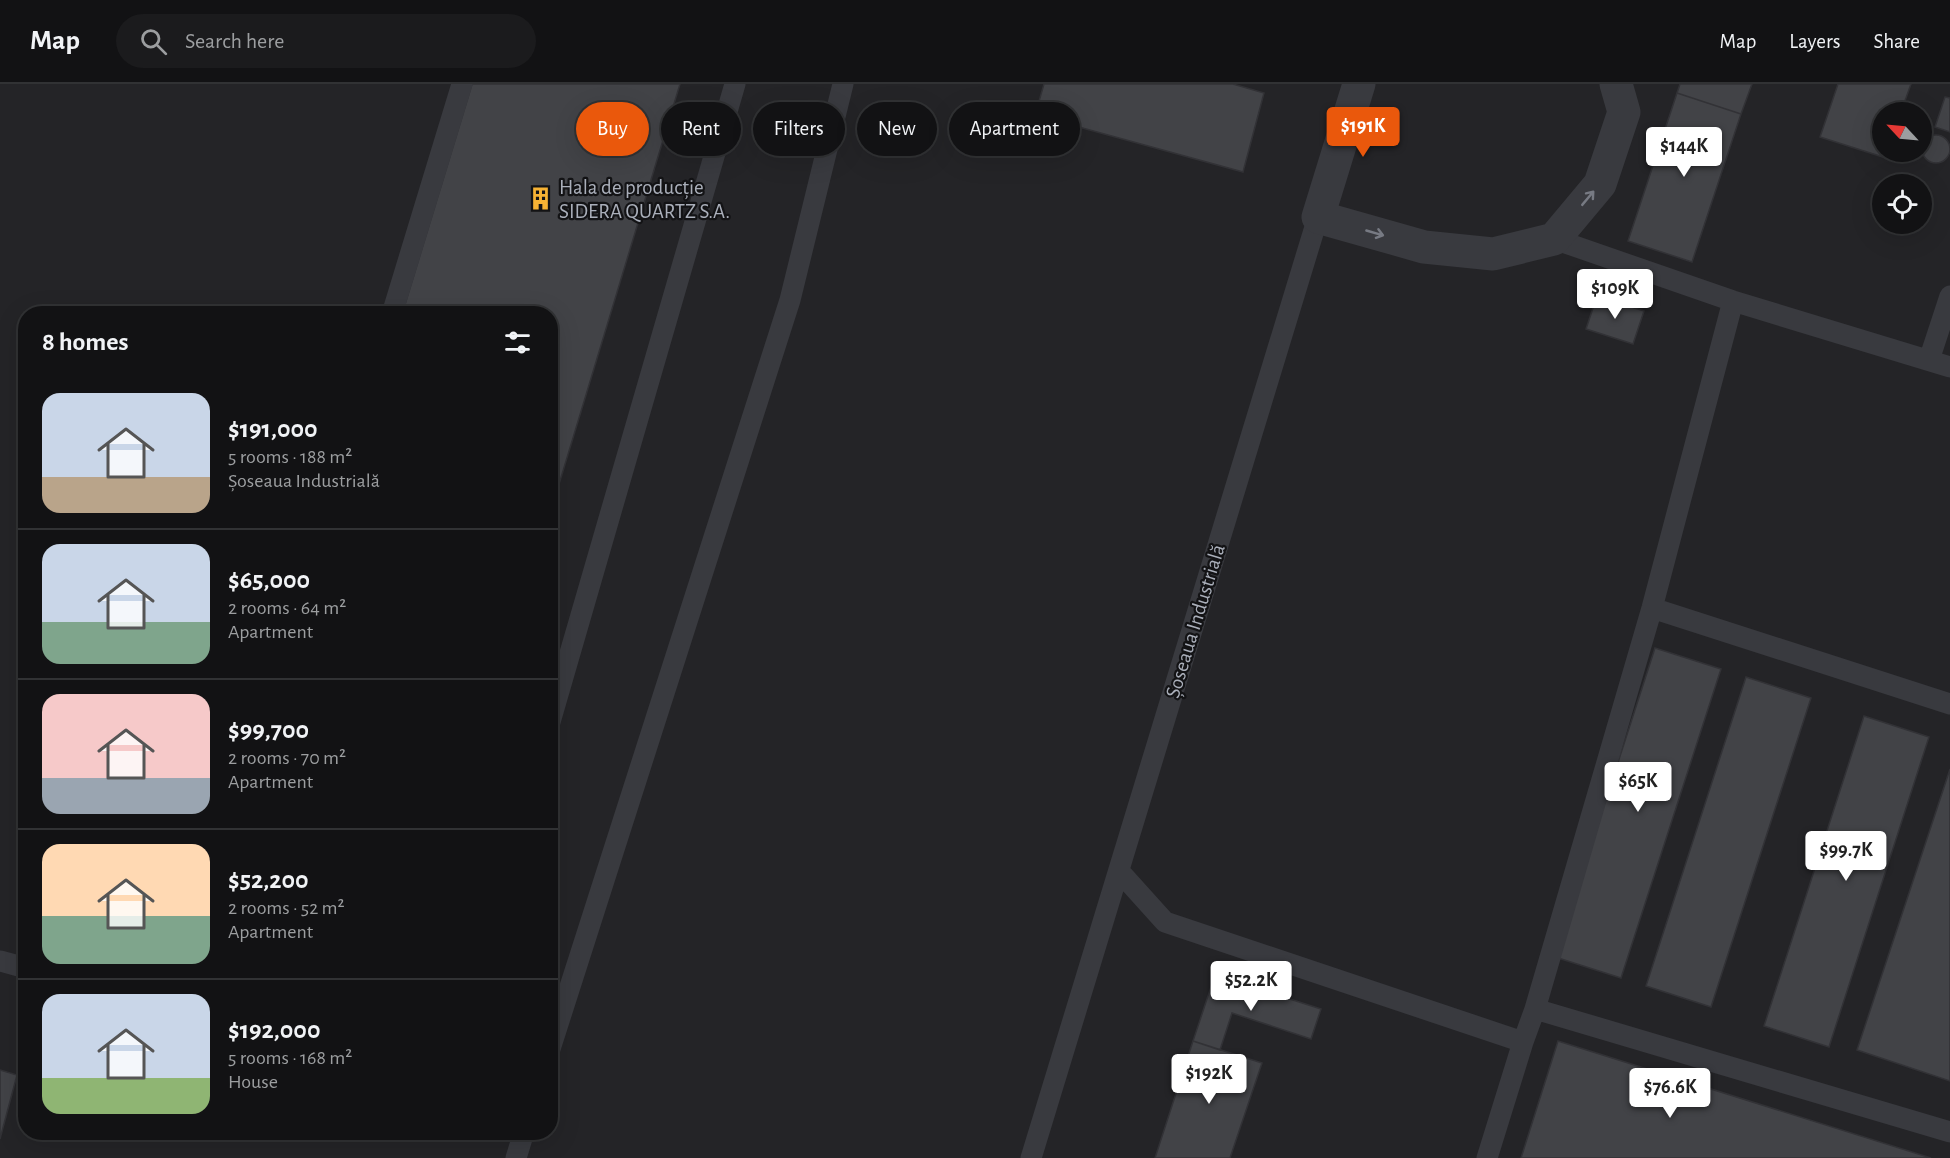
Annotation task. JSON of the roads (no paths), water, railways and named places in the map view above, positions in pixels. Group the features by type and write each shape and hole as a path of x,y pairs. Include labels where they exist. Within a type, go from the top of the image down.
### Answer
{"street":[{"name":"Șoseaua Industrială","path":"1318,217 1359,84"},
{"path":"1318,217 1424,247 1493,254 1554,239 1600,184 1624,112 1616,84"}],"lane":[{"path":"394,306 462,84"},
{"path":"558,692 735,84"},
{"path":"558,1024 790,300 843,84"},
{"name":"Șoseaua Industrială","path":"1031,1158 1318,217"},
{"path":"1554,239 1732,301 1950,367"},
{"path":"1929,360 1950,296"},
{"path":"1487,1158 1535,1009 1652,608 1732,301"},
{"path":"1652,608 1950,704"},
{"path":"1119,871 1165,922 1523,1042"},
{"path":"0,961 18,966"},
{"path":"1535,1009 1950,1132"},
{"path":"516,1158 522,1140"}],"place":[{"name":"Hala de producție SIDERA QUARTZ S.A.","path":"541,199"}]}
